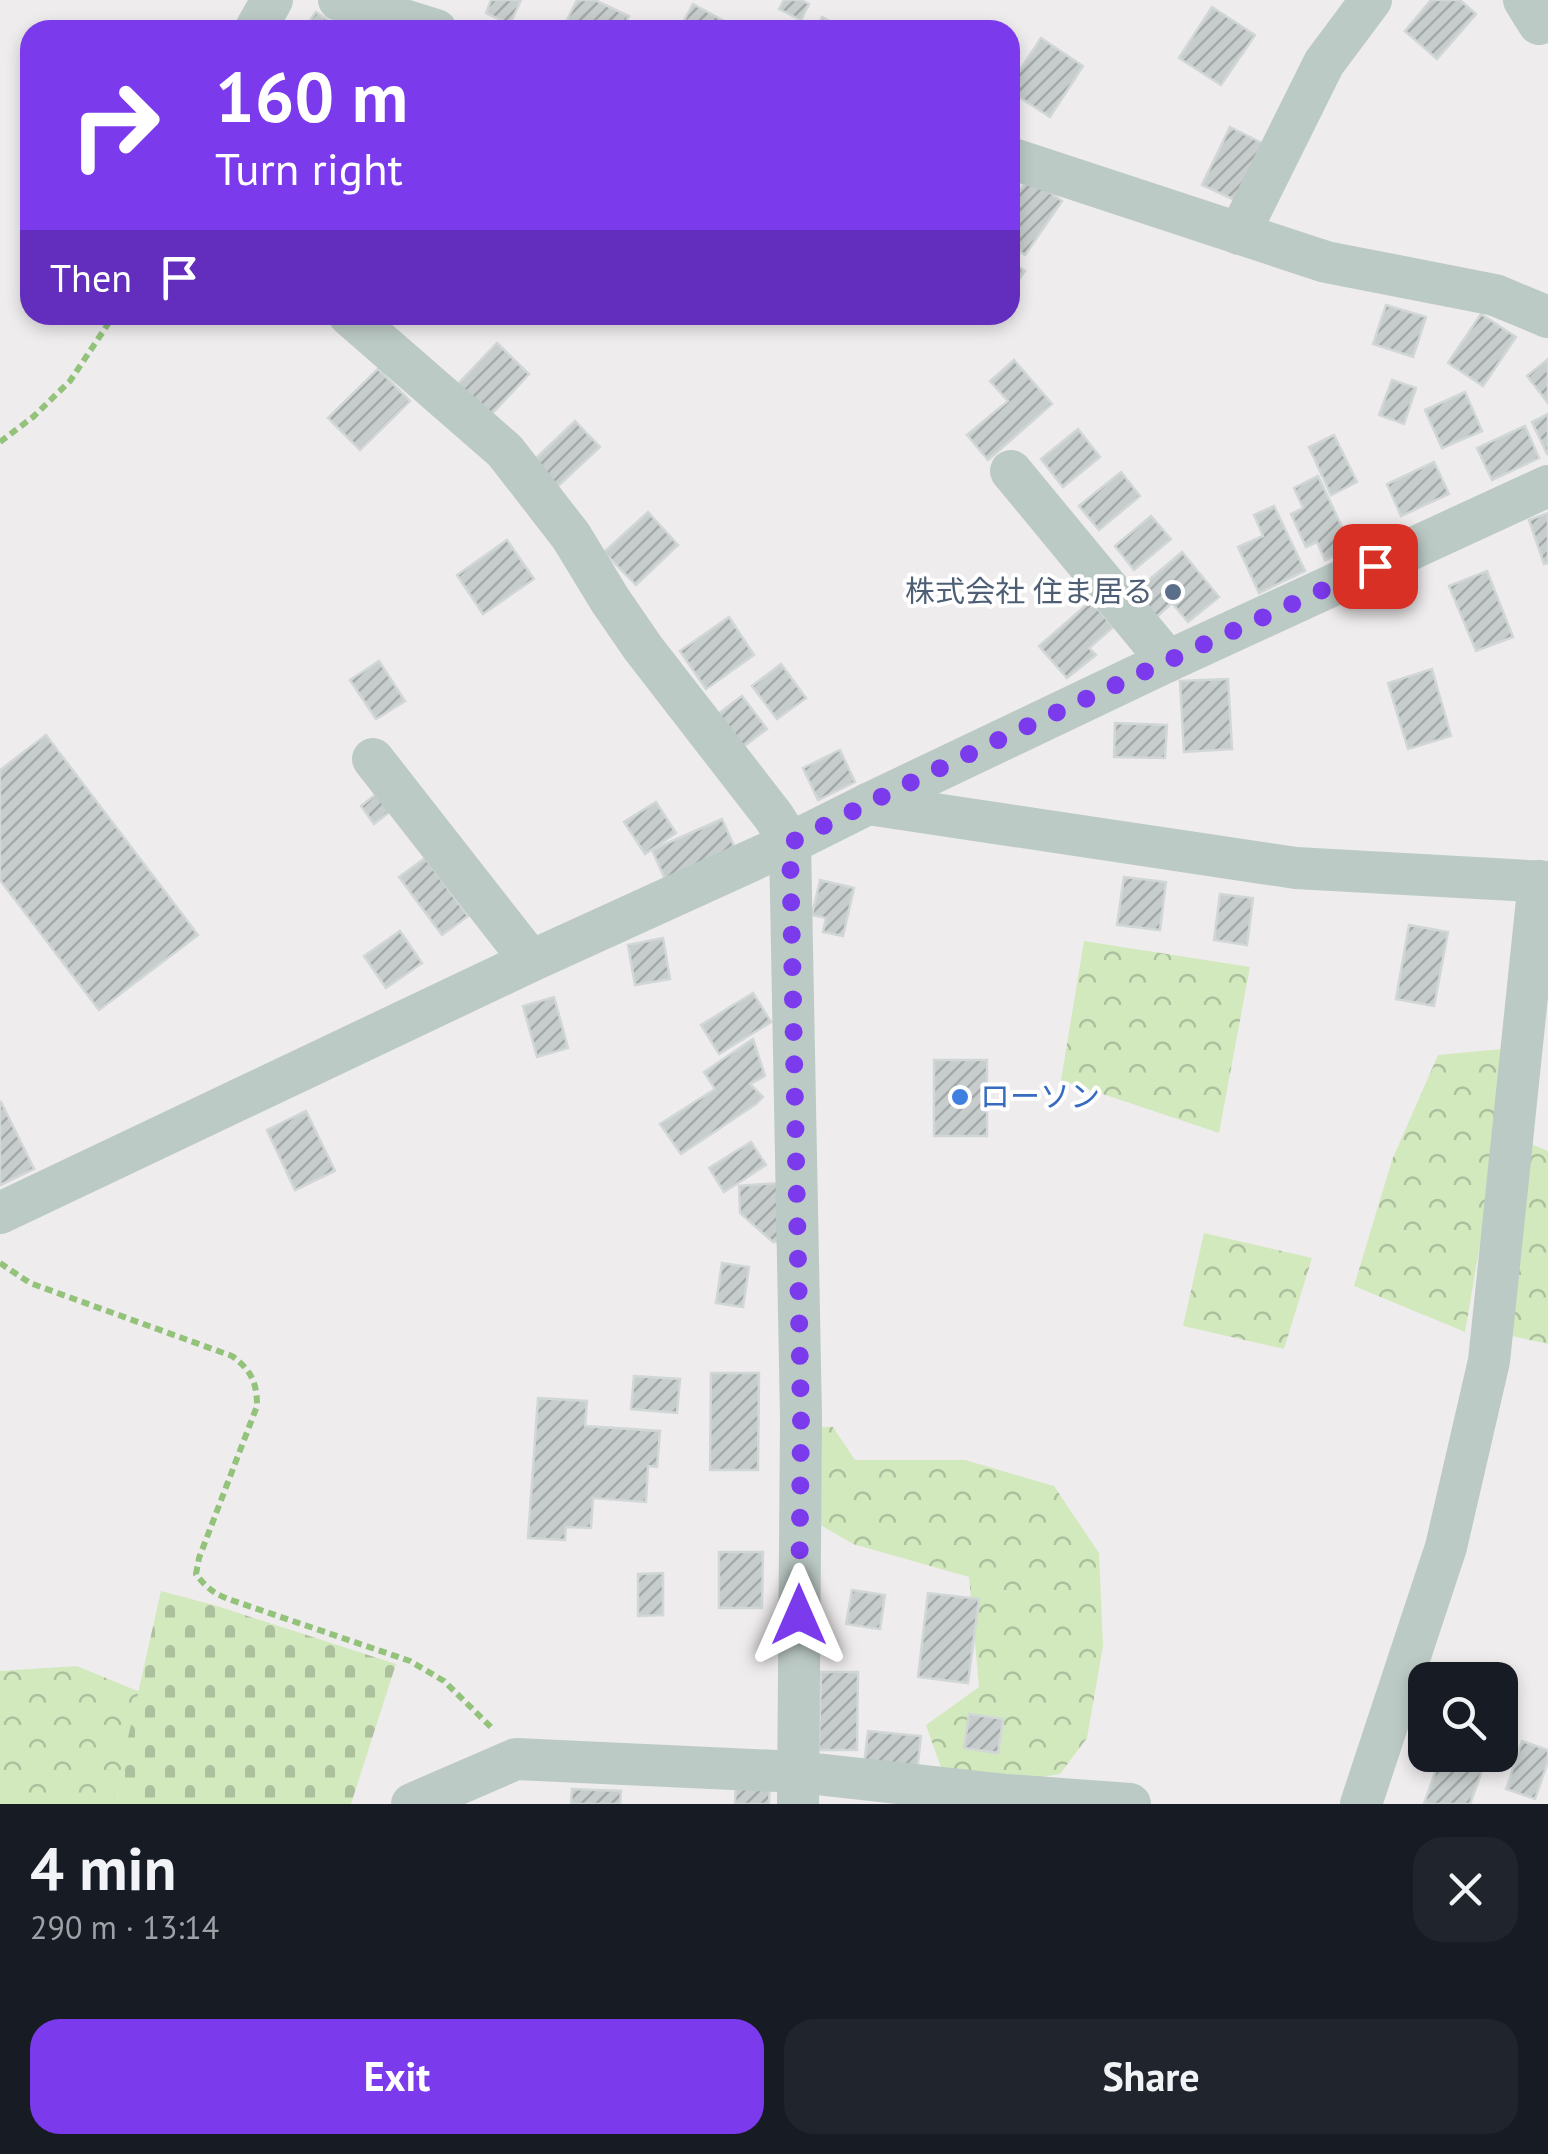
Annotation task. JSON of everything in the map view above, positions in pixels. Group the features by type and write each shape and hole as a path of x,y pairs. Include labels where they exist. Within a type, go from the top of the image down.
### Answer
{"street":[{"path":"339,0 404,20"},
{"path":"1239,234 1324,63 1371,0"},
{"path":"1020,161 1326,262 1495,295 1548,317"},
{"path":"360,325 505,451 570,536 643,648 774,816 790,843 801,1418 798,1788"},
{"path":"1011,472 1168,661"},
{"path":"0,1213 790,843 1168,661 1548,486"},
{"path":"373,760 531,961"},
{"path":"868,804 1296,868 1544,882 1489,1361 1446,1547 1361,1804"},
{"path":"431,1800 516,1759 798,1788 1008,1795 1130,1804"}],"path":[{"path":"0,442 33,418 70,382 107,325"},
{"path":"0,1264 30,1283 240,1362 255,1382 257,1406 196,1574 215,1595 410,1661 444,1681 494,1730 516,1759"}],"green space":[{"path":"1084,941 1250,967 1219,1133 1061,1080"},
{"path":"1502,1049 1484,1221 1465,1332 1354,1286 1392,1160 1438,1055"},
{"path":"1531,1144 1548,1151 1548,1344 1512,1336"},
{"path":"1204,1233 1312,1258 1284,1349 1183,1326"},
{"path":"810,1427 833,1427 855,1460 965,1460 1054,1486 1099,1553 1103,1646 1087,1738 1060,1774 1020,1781 942,1770 926,1725 979,1687 969,1577 853,1544 812,1520"},
{"path":"161,1591 396,1664 351,1804 113,1804"},
{"path":"77,1666 152,1697 127,1804 0,1804 0,1671"}],"building":[{"path":"491,0 521,0 512,20 486,13"},
{"path":"577,0 595,0 629,16 627,20 567,20"},
{"path":"784,0 809,4 801,20 779,9"},
{"path":"1431,0 1460,0 1476,14 1437,59 1405,31"},
{"path":"693,4 722,20 684,20"},
{"path":"1212,7 1255,35 1221,85 1179,58"},
{"path":"316,12 328,20 310,20"},
{"path":"1041,38 1083,66 1050,117 1020,98 1020,70"},
{"path":"1230,127 1268,146 1241,203 1202,185"},
{"path":"1029,178 1062,201 1025,255 1020,251 1020,191"},
{"path":"1386,305 1426,317 1413,357 1373,344"},
{"path":"1481,314 1516,337 1483,386 1448,363"},
{"path":"497,343 529,374 489,417 456,386"},
{"path":"1548,359 1548,403 1527,376"},
{"path":"1014,360 1052,404 988,460 967,435 1008,401 990,381"},
{"path":"378,369 410,401 360,450 328,418"},
{"path":"1392,380 1416,388 1404,424 1379,415"},
{"path":"1465,392 1482,431 1442,448 1425,410"},
{"path":"1548,414 1548,454 1547,454 1532,422"},
{"path":"575,421 600,447 557,487 533,461"},
{"path":"1525,426 1539,458 1492,480 1477,448"},
{"path":"1078,429 1100,457 1063,487 1041,459"},
{"path":"1334,435 1357,482 1331,495 1309,447"},
{"path":"1434,462 1449,494 1401,516 1387,484"},
{"path":"1121,472 1140,496 1099,530 1079,506"},
{"path":"1318,476 1352,548 1325,560 1317,542 1306,547 1291,514 1303,508 1294,488"},
{"path":"1274,506 1305,571 1259,593 1238,547 1263,536 1254,515"},
{"path":"648,512 678,545 636,585 604,552"},
{"path":"1548,513 1548,563 1544,564 1529,520"},
{"path":"1151,516 1171,539 1134,570 1115,546"},
{"path":"507,540 534,579 483,614 457,575"},
{"path":"1182,552 1219,597 1188,622 1172,603 1151,622 1130,596"},
{"path":"1487,571 1513,637 1476,651 1449,586"},
{"path":"1091,601 1113,627 1089,648 1096,655 1067,678 1039,646"},
{"path":"729,617 754,655 706,689 680,651"},
{"path":"379,661 405,701 376,719 350,680"},
{"path":"781,664 806,698 777,719 752,686"},
{"path":"1432,669 1451,736 1408,749 1388,683"},
{"path":"1228,679 1232,749 1184,752 1180,681"},
{"path":"742,696 767,729 739,750 714,717"},
{"path":"1115,723 1167,725 1165,758 1114,757"},
{"path":"46,735 198,935 99,1010 0,880 0,770"},
{"path":"840,750 855,782 818,800 803,768"},
{"path":"379,792 392,810 374,824 361,806"},
{"path":"656,802 676,833 645,854 624,822"},
{"path":"722,819 735,848 665,879 652,850"},
{"path":"425,858 468,916 442,935 399,877"},
{"path":"1124,877 1166,882 1160,930 1117,925"},
{"path":"820,880 854,888 843,936 823,932 826,918 812,915"},
{"path":"1220,894 1253,898 1247,945 1214,940"},
{"path":"1409,925 1448,932 1434,1006 1396,999"},
{"path":"400,931 422,963 386,988 364,956"},
{"path":"663,938 670,979 635,985 628,945"},
{"path":"753,993 771,1022 719,1054 701,1025"},
{"path":"554,997 568,1048 537,1057 523,1006"},
{"path":"753,1039 765,1076 750,1084 763,1097 681,1154 660,1124 715,1089 704,1072"},
{"path":"934,1060 987,1060 987,1136 934,1136"},
{"path":"0,1103 34,1169 0,1185"},
{"path":"306,1111 335,1171 295,1190 267,1130"},
{"path":"751,1142 766,1165 724,1192 709,1168"},
{"path":"778,1183 782,1242 773,1242 740,1213 739,1186"},
{"path":"722,1263 749,1267 743,1307 716,1303"},
{"path":"711,1373 759,1373 758,1470 710,1470"},
{"path":"634,1376 680,1379 677,1413 631,1409"},
{"path":"538,1398 587,1401 585,1426 660,1431 657,1467 648,1466 646,1502 593,1498 591,1528 566,1527 565,1540 528,1538"},
{"path":"719,1552 763,1552 762,1608 719,1608"},
{"path":"663,1573 663,1615 638,1616 638,1574"},
{"path":"852,1590 885,1595 880,1629 846,1624"},
{"path":"928,1593 979,1599 968,1683 918,1677"},
{"path":"821,1672 858,1672 857,1750 819,1750"},
{"path":"969,1714 1003,1719 998,1753 964,1748"},
{"path":"868,1731 921,1736 917,1771 864,1765"},
{"path":"1522,1741 1548,1750 1535,1799 1506,1789 1512,1772 1518,1772"},
{"path":"1435,1772 1482,1772 1470,1804 1424,1804"},
{"path":"736,1779 770,1781 769,1804 735,1804"},
{"path":"572,1789 621,1791 620,1804 571,1804"}],"place":[{"name":"株式会社 住ま居る","path":"1173,592"},
{"name":"ローソン","path":"960,1097"}],"route":[{"path":"799,1615 801,1418 790,843 1375,566"}]}
